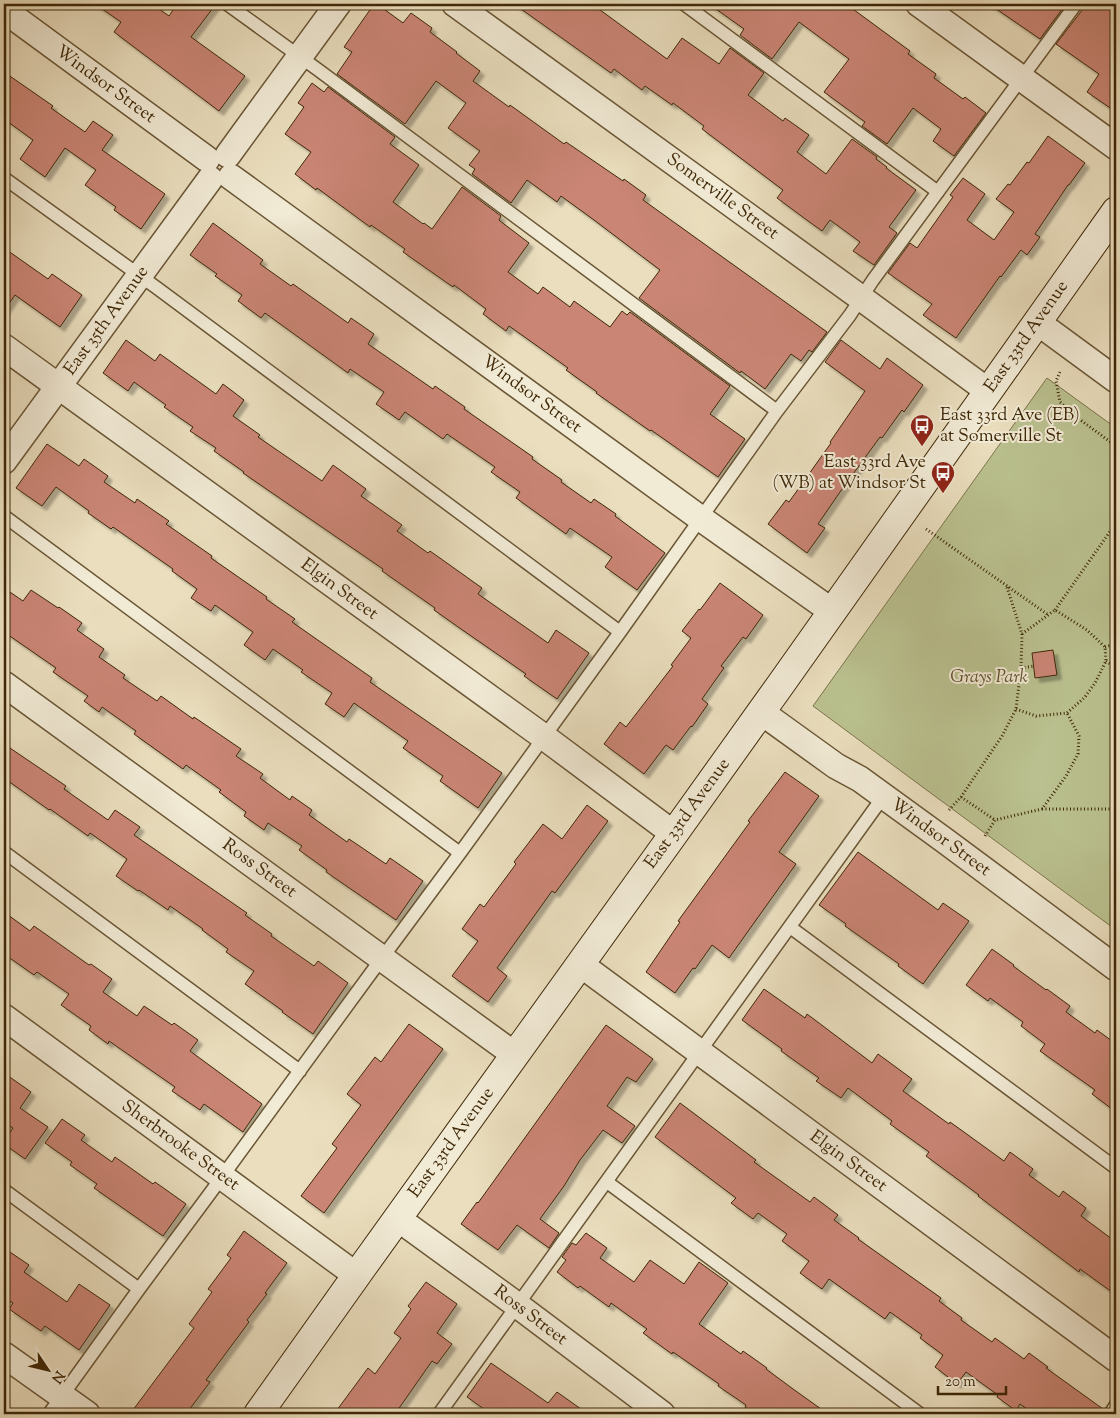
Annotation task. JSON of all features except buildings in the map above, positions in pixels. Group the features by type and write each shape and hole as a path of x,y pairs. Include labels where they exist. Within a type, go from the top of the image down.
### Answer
{"street":[{"name":"East 35th Avenue","path":"4,461 338,4"},
{"name":"Somerville Street","path":"455,4 988,391"},
{"path":"919,4 1116,147"},
{"name":"Windsor Street","path":"4,10 700,518 833,612"},
{"name":"East 33rd Avenue","path":"258,1414 833,612 1116,211"},
{"path":"1037,322 1116,380"},
{"name":"Elgin Street","path":"4,347 544,737 674,834"},
{"name":"Ross Street","path":"4,684 515,1055"},
{"name":"Windsor Street","path":"761,712 836,766 860,779 1116,968"},
{"name":"Elgin Street","path":"580,964 1116,1359"},
{"name":"Sherbrooke Street","path":"4,1017 356,1275"},
{"name":"Ross Street","path":"398,1218 662,1414"},
{"path":"4,1355 55,1405 87,1414"}],"lane":[{"path":"227,4 300,56 777,411"},
{"path":"684,4 938,192"},
{"path":"55,1405 460,853 777,411 850,315 1076,4"},
{"path":"4,178 140,276 620,632"},
{"path":"4,516 460,853"},
{"path":"440,1414 883,797"},
{"path":"4,852 300,1071"},
{"path":"790,927 1116,1168"},
{"path":"607,1182 920,1414"},
{"path":"4,1190 139,1288"},
{"path":"1110,1414 1116,1406"}],"path":[{"path":"1060,372 1056,381 1060,402 1075,416 1116,446"},
{"path":"1022,634 1055,610 1116,523"},
{"path":"926,529 1048,614"},
{"path":"949,810 961,797 1002,736 1016,709 1021,668 1022,634 1007,587"},
{"path":"1016,709 1036,716 1066,713 1085,697 1095,683 1106,661 1105,647 1087,630 1055,610"},
{"path":"1105,647 1116,644"},
{"path":"1106,661 1116,668"},
{"path":"1021,668 1034,666"},
{"path":"1042,808 1066,776 1078,754 1079,736 1066,713"},
{"path":"961,797 995,820"},
{"path":"985,836 995,820 1042,808 1116,809"}],"green space":[{"name":"Grays Park","path":"1047,378 1116,428 1116,930 813,706"}],"place":[{"name":"East 33rd Ave (EB) at Somerville St","path":"922,447"},
{"name":"East 33rd Ave (WB) at Windsor St","path":"943,494"}]}
